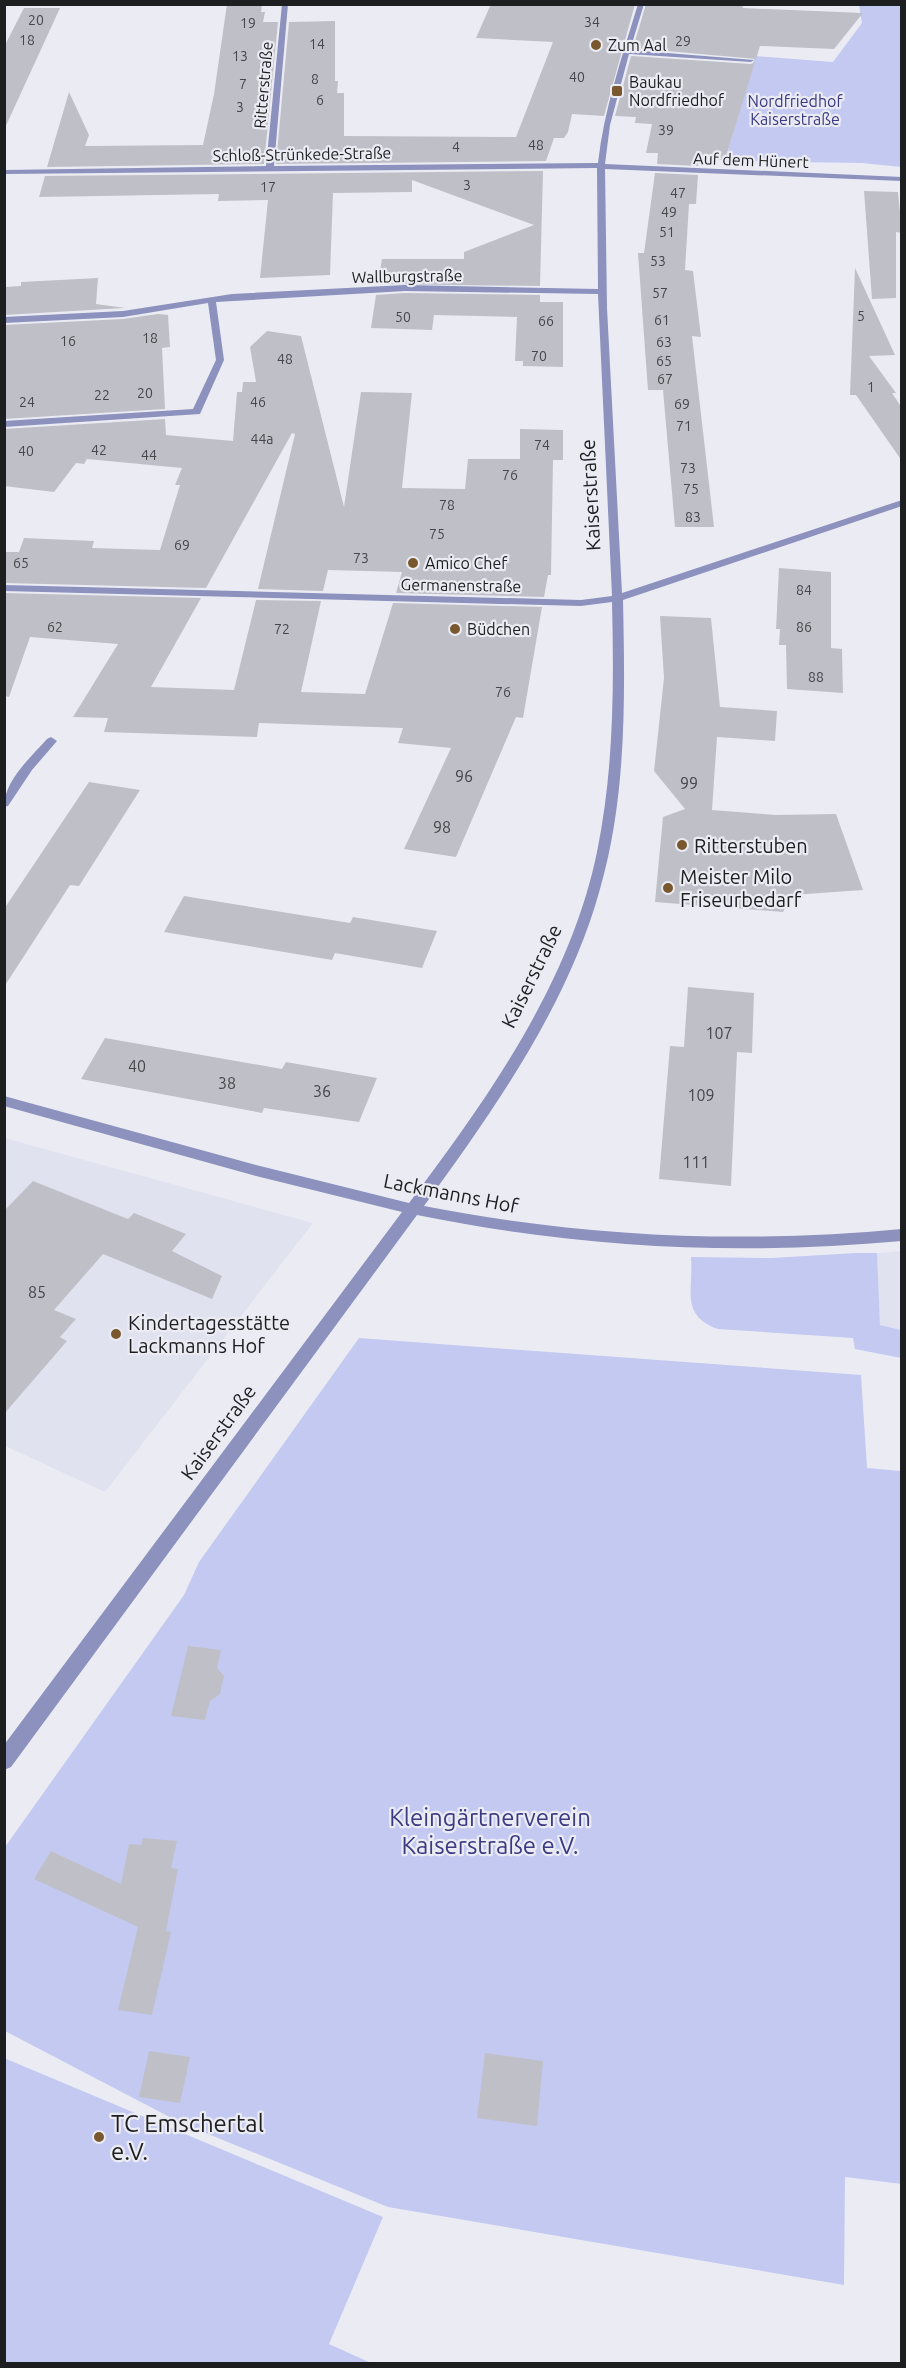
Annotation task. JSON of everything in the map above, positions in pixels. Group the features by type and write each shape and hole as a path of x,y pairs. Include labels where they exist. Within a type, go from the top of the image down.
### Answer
{"street":[{"name":"Ritterstraße","path":"270,168 285,4"},
{"name":"Kaiserstraße","path":"4,1761 411,1208 459,1147 512,1065 556,983 590,903 602,855 614,781 617,729 617,598 603,292 601,166 609,120 641,4"},
{"path":"628,52 751,60"},
{"name":"Schloß-Strünkede-Straße","path":"4,172 601,166"},
{"name":"Auf dem Hünert","path":"601,166 902,179"},
{"name":"Wallburgstraße","path":"4,320 123,314 232,297 405,288 603,292"},
{"path":"4,424 197,412 219,360 212,301"},
{"name":"Germanenstraße","path":"4,588 581,603 617,598 902,503"},
{"path":"4,803 28,768 51,741"},
{"name":"Lackmanns Hof","path":"4,1101 411,1208 524,1228 680,1243 809,1242 902,1235"}],"shaded area":[{"name":"Kindertagesstätte Lackmanns Hof","path":"5,1138 313,1223 105,1492 5,1446"},
{"path":"901,1251 901,1330 880,1325 877,1253"}],"green space":[{"name":"Nordfriedhof Kaiserstraße","path":"859,5 901,5 901,167 862,163 725,161 755,56 833,62 862,23"},
{"path":"877,1253 880,1325 901,1330 901,1358 855,1349 853,1338 718,1329 706,1323 693,1309 691,1257 771,1258"},
{"name":"Kleingärtnerverein Kaiserstraße e.V.","path":"359,1338 861,1375 867,1468 901,1471 902,2184 845,2177 844,2285 388,2207 181,2123 5,2031 5,1847 184,1595 199,1562"},
{"name":"TC Emschertal e.V.","path":"4,2058 383,2217 329,2344 371,2363 5,2363"}],"building":[{"path":"227,4 262,4 261,12 265,12 263,22 278,22 264,164 47,167 69,92 89,135 85,146 203,145 214,94"},
{"path":"491,4 635,4 604,116 572,114 568,132 564,138 554,138 546,161 276,164 289,22 335,21 335,81 338,81 337,93 344,93 344,136 516,137 553,42 476,38"},
{"path":"646,4 742,4 743,8 863,13 834,49 760,46 756,59 633,48"},
{"path":"24,8 60,8 4,130 4,47"},
{"path":"631,56 751,64 755,62 725,160 699,158 698,166 657,164 658,153 646,153 652,124 635,123 636,117 615,116"},
{"path":"543,171 540,286 378,284 382,259 464,259 464,252 534,225 412,180 412,192 333,193 330,275 260,278 268,200 218,201 219,194 39,197 45,176"},
{"path":"655,173 698,175 696,204 689,204 685,270 693,271 701,337 692,336 714,527 675,527 663,390 648,390 638,253 644,253"},
{"path":"864,191 898,192 902,233 896,232 896,298 872,299"},
{"path":"855,268 895,355 869,356 896,393 892,393 902,408 902,461 856,395 850,395"},
{"path":"98,278 96,304 125,308 4,315 4,287 21,286 21,282"},
{"path":"405,293 540,295 540,302 563,302 563,367 523,366 523,361 515,361 517,317 434,315 432,330 371,328 376,295"},
{"path":"158,314 168,315 170,347 162,348 165,409 4,419 4,325 123,319"},
{"path":"267,331 301,336 344,507 361,392 412,393 402,488 465,489 468,459 520,459 520,429 563,430 563,460 553,460 551,575 548,575 544,597 396,593 402,572 328,570 323,591 258,589 295,434 292,433 206,588 4,583 4,552 19,552 24,538 94,541 92,548 160,550 180,485 175,485 182,468 87,459 84,464 76,463 54,492 4,486 4,429 165,419 166,435 233,441 237,392 242,392 243,382 256,382 250,347"},
{"path":"779,568 831,572 831,648 842,649 843,693 787,689 786,645 779,645 780,629 776,629"},
{"path":"4,593 201,598 151,687 234,690 256,600 321,601 301,692 365,694 393,603 542,607 523,718 516,717 456,857 404,849 451,748 398,743 403,728 259,723 257,737 104,732 108,718 73,717 118,644 30,637 9,697 4,696"},
{"path":"660,616 711,618 720,707 777,711 775,741 717,737 712,810 776,815 836,814 863,890 792,895 783,912 655,902 663,817 685,809 654,771 664,678"},
{"path":"89,782 140,790 79,886 70,885 4,987 4,909"},
{"path":"184,896 350,923 353,917 437,931 422,968 335,953 332,960 164,932"},
{"path":"688,987 754,993 752,1053 737,1052 731,1186 659,1179 670,1046 684,1047"},
{"path":"105,1038 282,1069 286,1062 377,1078 359,1122 264,1108 262,1113 81,1079"},
{"path":"33,1181 128,1219 134,1213 186,1234 172,1251 222,1276 212,1299 103,1254 54,1310 76,1319 60,1337 67,1341 4,1414 4,1211"},
{"path":"188,1646 221,1650 217,1668 224,1676 220,1694 210,1701 205,1720 171,1716"},
{"path":"143,1838 177,1841 171,1868 178,1869 166,1931 171,1932 152,2015 118,2010 138,1927 34,1879 51,1851 121,1884 129,1844 141,1845"},
{"path":"149,2051 190,2057 180,2103 139,2097"},
{"path":"485,2053 543,2061 537,2126 477,2118"}],"place":[{"name":"Zum Aal","path":"596,45"},
{"name":"Baukau Nordfriedhof","path":"617,91"},
{"name":"Amico Chef","path":"413,563"},
{"name":"Büdchen","path":"455,629"},
{"name":"Ritterstuben","path":"682,845"},
{"name":"Meister Milo Friseurbedarf","path":"668,888"},
{"name":"Kindertagesstätte Lackmanns Hof","path":"116,1334"},
{"name":"TC Emschertal e.V.","path":"99,2137"}]}
